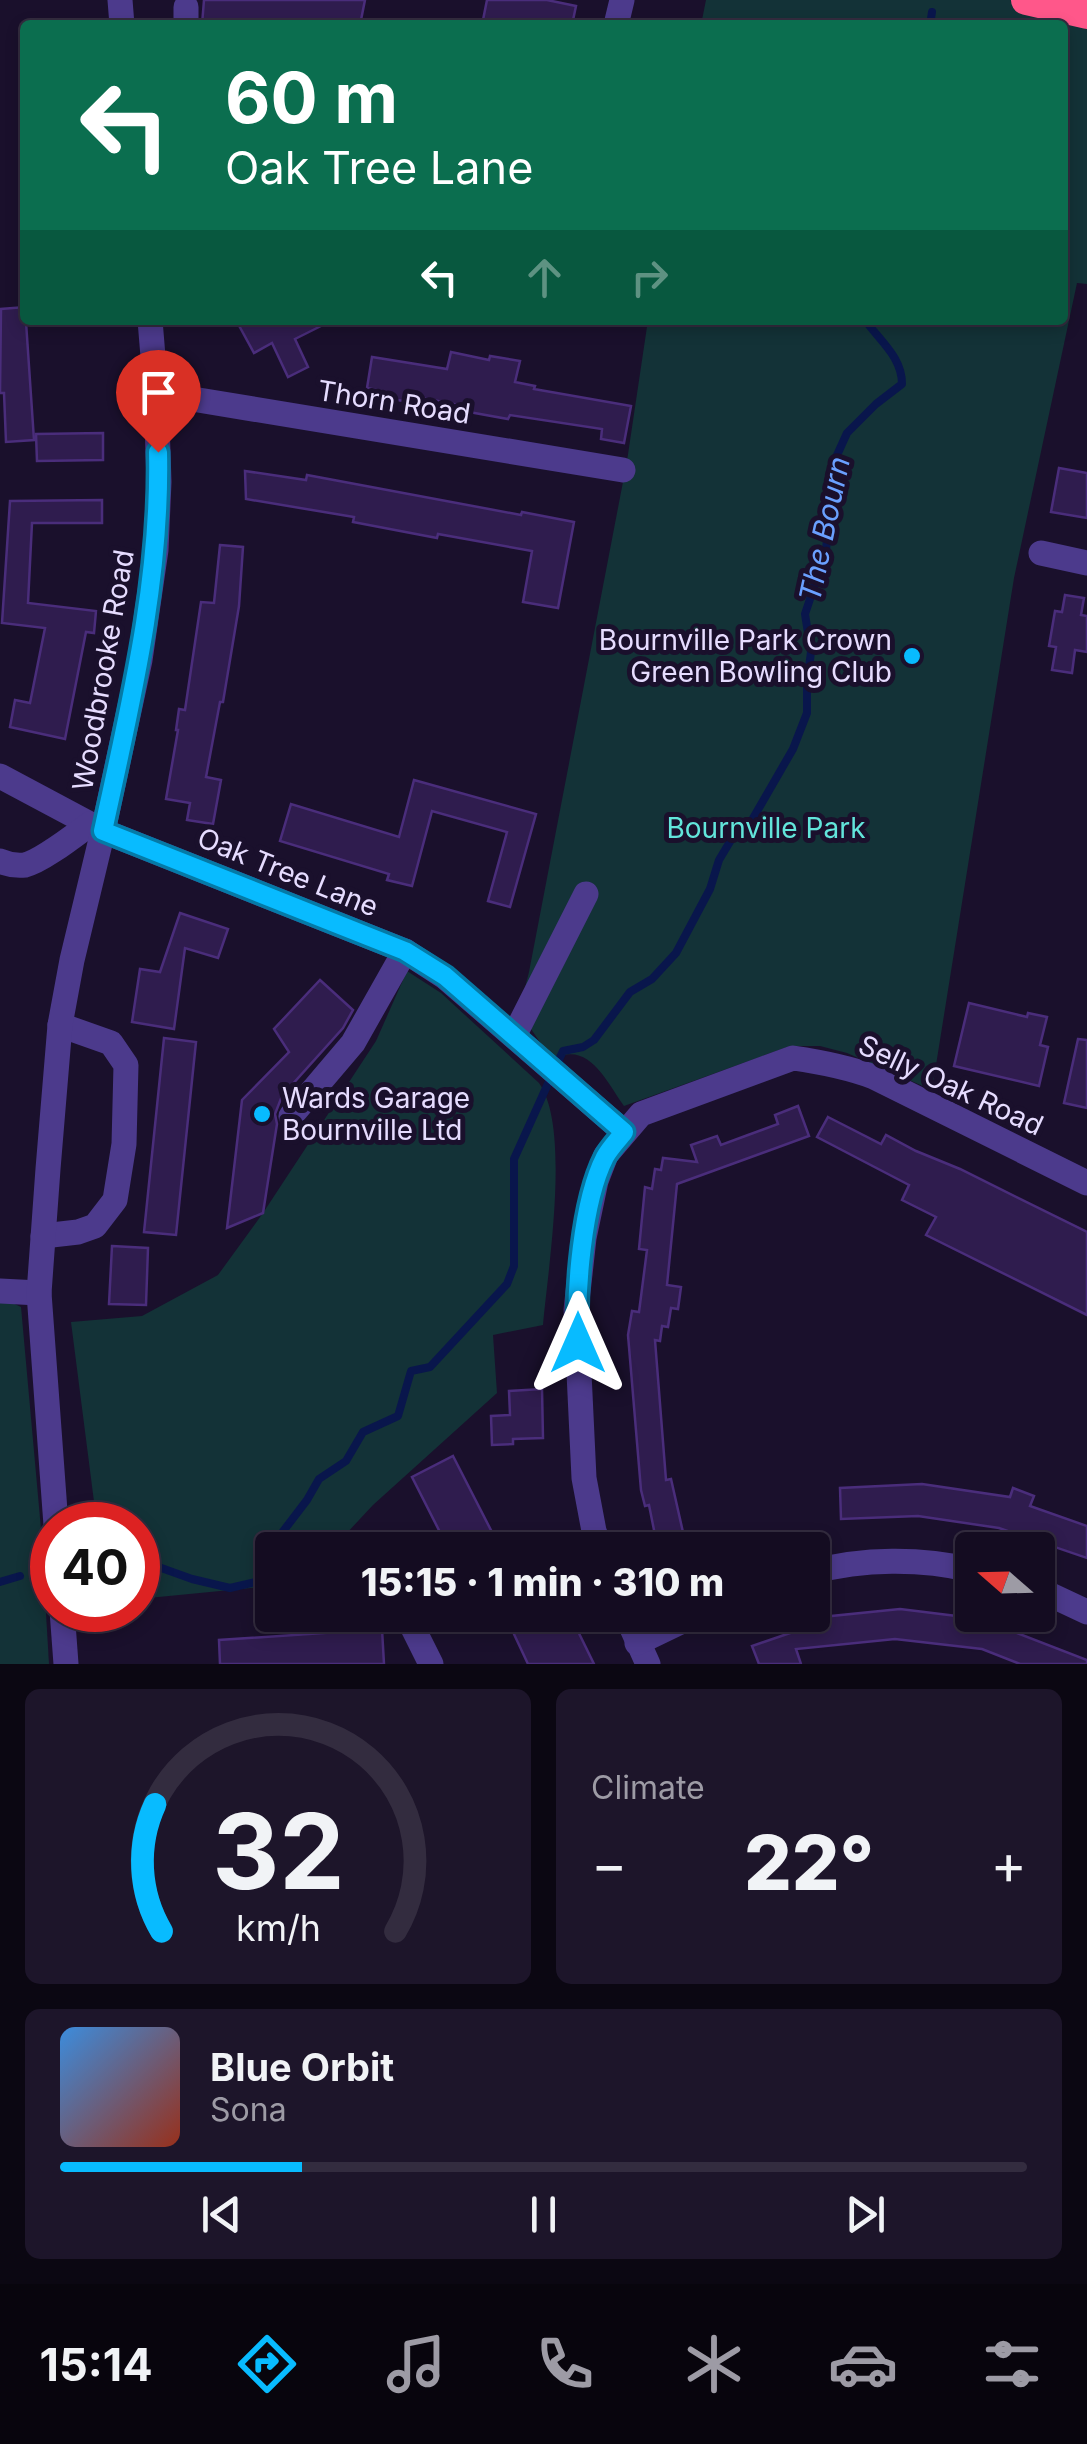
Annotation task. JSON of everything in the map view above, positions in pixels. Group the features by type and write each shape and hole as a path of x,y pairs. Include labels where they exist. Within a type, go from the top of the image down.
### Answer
{"highway":[{"path":"1026,0 1087,14"}],"street":[{"name":"Woodbrooke Road","path":"54,1502 39,1293 60,1025 96,828 140,660 156,550 159,482 150,325"},
{"name":"Thorn Road","path":"156,393 623,470"},
{"path":"1041,553 1087,563"},
{"name":"Oak Tree Lane","path":"0,776 96,828 405,951 445,976 624,1132"},
{"path":"0,861 26,865 96,828"},
{"path":"514,1036 586,894"},
{"path":"292,1116 353,1043 405,951"},
{"path":"43,1236 95,1226 115,1200 124,1144 126,1065 111,1043 60,1025"},
{"name":"Selly Oak Road","path":"624,1132 648,1110 793,1058 846,1066 874,1077 1087,1183"},
{"path":"596,1532 584,1478 576,1310 584,1238 596,1181 606,1154 624,1132"},
{"path":"0,1291 39,1293"},
{"path":"830,1568 908,1561 955,1568"},
{"path":"1055,1596 1087,1612"},
{"path":"64,1632 66,1664"},
{"path":"418,1632 431,1664"},
{"path":"643,1654 672,1632"}],"green space":[{"name":"Bournville Park","path":"706,0 1026,0 1087,14 1087,284 1077,283 1014,578 932,1090 847,1053 820,1046 790,1046 624,1106 603,1075 586,1059 565,1055 552,1060 518,1015 627,461 647,325 1068,325 1068,20 702,20"},
{"path":"407,971 441,993 539,1083 549,1104 556,1164 543,1325 493,1335 497,1393 348,1532 255,1532 255,1588 160,1597 160,1502 94,1502 71,1322 142,1316 218,1275 376,1041"},
{"path":"0,1297 21,1307 39,1502 30,1502 30,1632 47,1632 49,1664 0,1664"}],"building":[{"path":"204,0 365,0 361,20 202,20"},
{"path":"487,0 547,0 576,6 573,20 483,20"},
{"path":"20,307 20,325 26,325 34,440 6,442 4,393 0,393 1,309"},
{"path":"239,325 323,325 295,339 308,367 288,377 272,343 254,353"},
{"path":"451,352 489,360 490,356 520,361 515,382 535,386 534,389 631,406 624,443 601,439 602,429 510,415 508,419 411,396 410,402 385,398 386,392 367,388 372,357 447,369"},
{"path":"103,433 103,460 37,461 36,434"},
{"path":"1059,468 1087,473 1087,518 1051,512"},
{"path":"245,471 306,480 307,475 574,522 558,608 523,602 532,551 438,534 437,538 353,522 354,517 246,499"},
{"path":"102,500 102,523 32,523 28,603 96,611 94,633 86,632 65,739 10,727 15,700 30,703 45,628 2,623 10,501"},
{"path":"220,545 243,547 239,606 206,777 221,780 213,824 187,820 190,803 166,799 179,709 185,710 201,602 214,603"},
{"path":"1065,595 1084,598 1081,615 1087,616 1087,652 1075,650 1072,673 1052,670 1056,647 1049,646 1055,611 1062,612"},
{"path":"414,780 536,814 510,907 488,901 507,832 432,811 412,886 387,880 389,874 280,841 291,804 399,837"},
{"path":"180,913 228,929 218,958 185,948 174,1029 132,1022 140,969 160,972"},
{"path":"320,980 353,1010 343,1028 282,1096 275,1114 277,1124 263,1213 227,1228 242,1100 289,1052 274,1029"},
{"path":"969,1003 1027,1017 1028,1013 1047,1017 1040,1045 1048,1047 1039,1086 954,1066"},
{"path":"164,1038 196,1042 176,1235 144,1232"},
{"path":"1078,1039 1087,1040 1087,1108 1064,1103"},
{"path":"798,1106 809,1136 677,1184 667,1285 681,1287 678,1309 671,1308 668,1327 662,1326 660,1341 655,1340 666,1480 671,1479 683,1532 654,1532 649,1505 645,1506 641,1490 628,1335 632,1311 639,1312 647,1250 639,1249 645,1187 652,1189 655,1169 661,1170 663,1158 697,1162 691,1145 717,1136 721,1145 778,1124 775,1115"},
{"path":"828,1117 881,1144 886,1135 1087,1232 1087,1315 926,1235 936,1217 902,1200 909,1185 817,1137"},
{"path":"112,1246 148,1248 146,1305 109,1304"},
{"path":"542,1389 543,1438 513,1439 513,1444 492,1445 491,1416 510,1415 509,1391"},
{"path":"453,1456 492,1532 440,1532 412,1477"},
{"path":"922,1484 1010,1497 1013,1488 1034,1496 1030,1506 1087,1526 1087,1558 1055,1547 1055,1532 1011,1532 918,1516 841,1519 840,1488"},
{"path":"900,1609 955,1616 955,1632 1015,1632 1087,1660 1087,1664 1020,1664 982,1649 895,1639 796,1649 801,1664 759,1664 752,1646 793,1632 830,1632 830,1616"},
{"path":"382,1632 384,1664 220,1664 219,1640"},
{"path":"513,1632 578,1632 594,1664 528,1664"}],"waterway":[{"name":"The Bourn","path":"931,20 932,12"},
{"name":"The Bourn","path":"557,1064 563,1051 594,1040 630,992 652,979 676,953 710,889 719,860 734,835 752,820 793,749 807,713 811,652 805,614 826,551 833,464 847,433 902,384 894,357 869,325"},
{"name":"The Bourn","path":"160,1568 230,1588 256,1582 265,1555 319,1479 346,1461 363,1432 398,1416 411,1371 430,1367 507,1284 514,1266 514,1159 551,1077"},
{"name":"The Bourn","path":"0,1582 20,1576"}],"place":[{"name":"Bournville Park Crown Green Bowling Club","path":"912,656"},
{"name":"Wards Garage Bournville Ltd","path":"262,1114"}],"route":[{"path":"158,452 156,550 140,660 103,831 405,951 445,976 624,1132 606,1154 596,1181 584,1238 576,1310 578,1343"}]}
